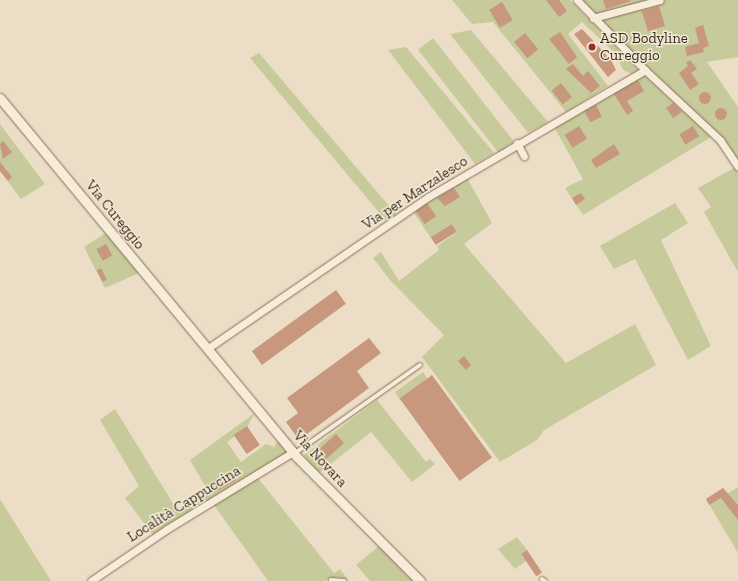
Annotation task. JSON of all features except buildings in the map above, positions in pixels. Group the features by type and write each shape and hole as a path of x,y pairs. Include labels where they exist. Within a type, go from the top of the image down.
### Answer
{"main road":[{"name":"Via Cureggio","path":"2,103 207,349"},
{"name":"Via Novara","path":"207,349 294,453 420,581"}],"street":[{"path":"576,0 645,70 720,140 738,167"},
{"path":"593,18 660,0"},
{"name":"Via per Marzalesco","path":"207,349 428,197 517,143 645,70"},
{"path":"517,143 524,156"},
{"name":"Località Cappuccina","path":"91,581 156,536 294,453"}],"lane":[{"path":"294,453 420,365"},
{"path":"331,580 344,581"}],"green space":[{"path":"452,0 570,0 638,70 632,74 623,70 616,54 582,22 568,34 608,86 566,112 493,22 472,24"},
{"path":"579,0 738,0 738,57 707,62 738,107 738,162 716,133 647,70"},
{"path":"471,30 548,122 528,133 450,34"},
{"path":"433,38 514,141 499,153 418,50"},
{"path":"406,47 494,153 475,164 388,50"},
{"path":"259,53 396,214 387,222 250,58"},
{"path":"643,74 711,137 583,215 565,188 583,179 553,125"},
{"path":"0,124 45,184 21,199 0,171"},
{"path":"736,167 738,172 738,272 704,212 711,207 698,188"},
{"path":"466,176 492,223 464,244 566,363 635,324 656,365 544,430 537,440 500,462 422,357 444,335 390,280 373,258 381,252 399,281 439,250 437,246 457,232 452,224 431,238 412,210"},
{"path":"675,203 688,223 661,240 711,346 688,360 635,259 614,269 600,246"},
{"path":"106,233 139,273 105,288 84,247"},
{"path":"423,372 427,378 401,401 395,392"},
{"path":"377,400 426,462 430,459 435,464 412,482 371,432 318,474 304,455"},
{"path":"115,409 177,510 208,491 190,460 255,413 247,427 227,442 241,462 266,444 274,447 278,441 287,453 153,535 125,498 139,486 100,420"},
{"path":"257,477 334,573 340,569 349,581 338,577 324,581 268,581 214,505"},
{"path":"738,487 738,553 706,499 723,488 727,494"},
{"path":"0,499 51,581 0,581"},
{"path":"517,537 527,550 521,554 526,561 515,569 525,581 498,549"},
{"path":"379,546 413,581 370,581 356,565"}],"place":[{"name":"ASD Bodyline Cureggio","path":"592,47"}]}
